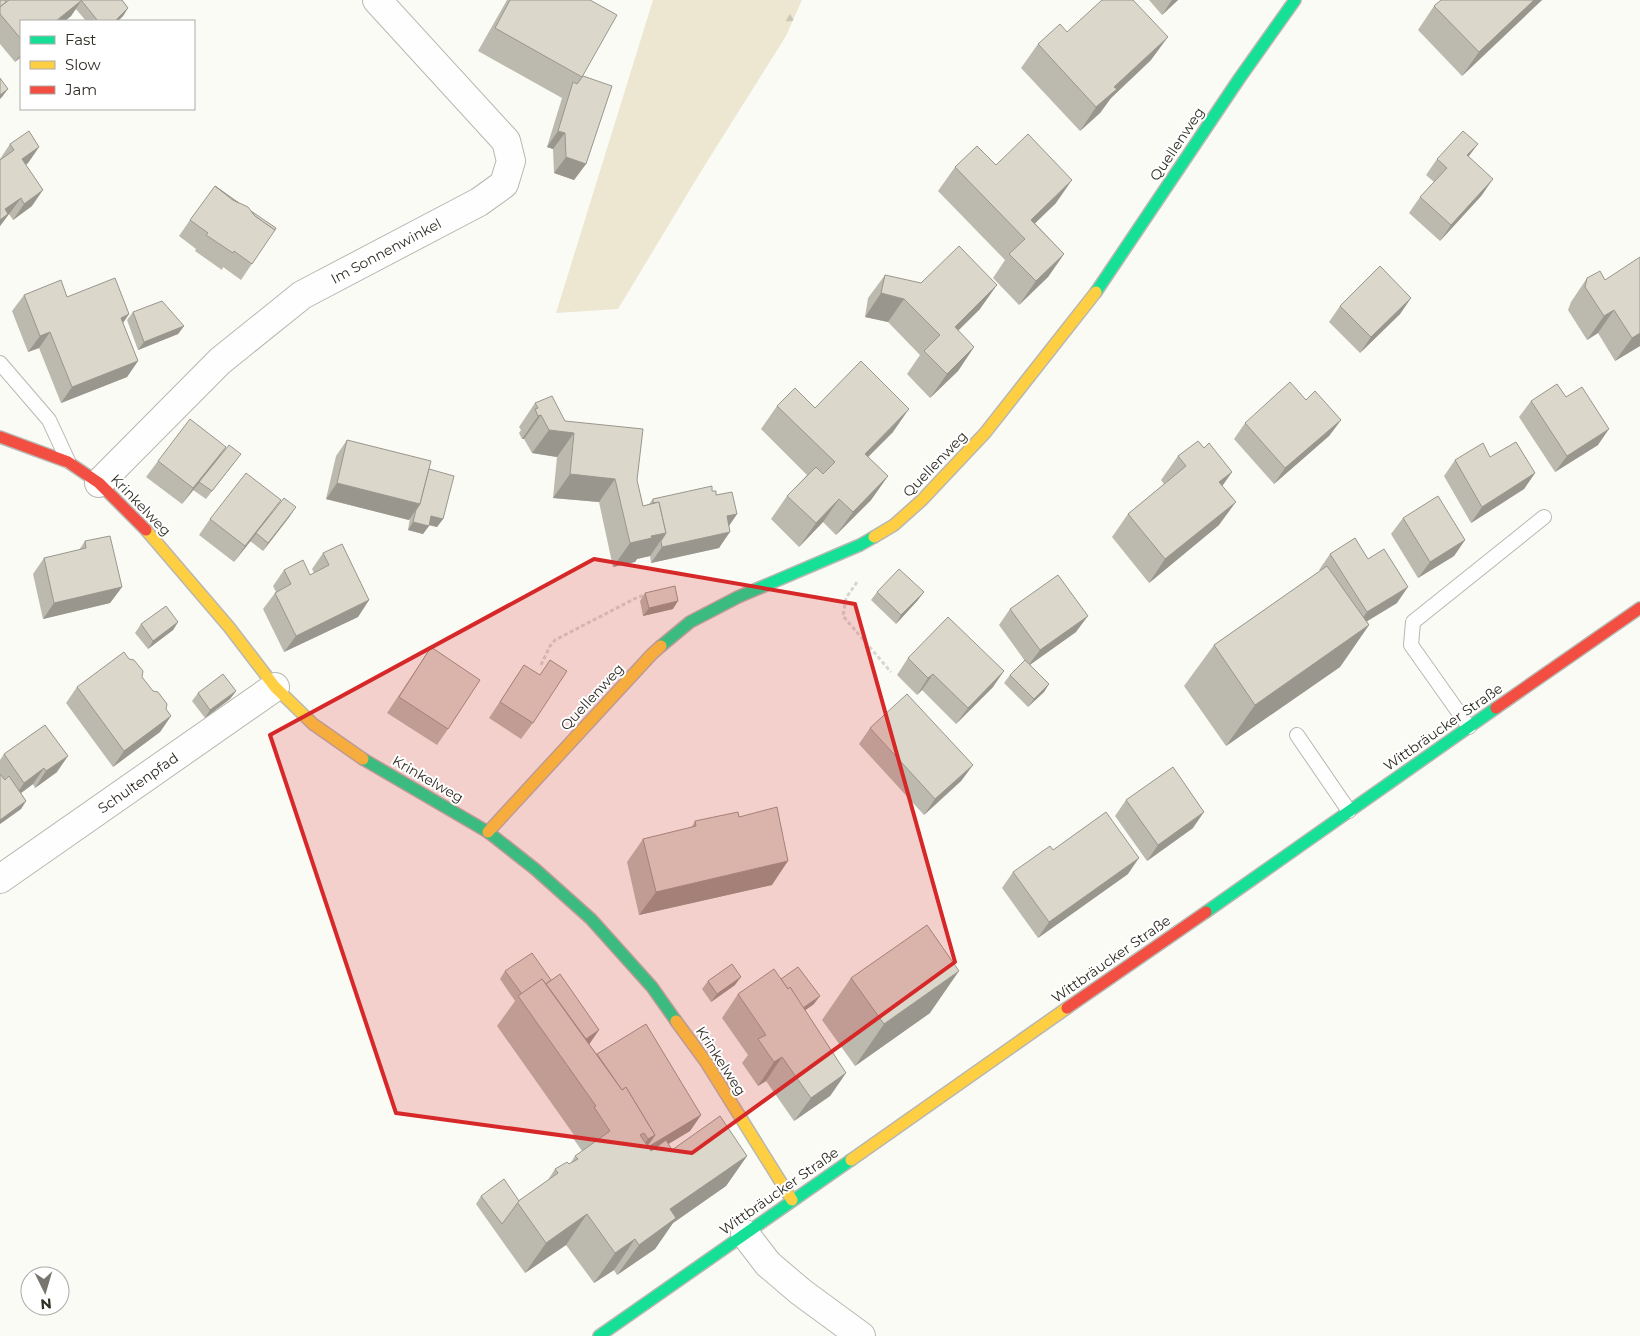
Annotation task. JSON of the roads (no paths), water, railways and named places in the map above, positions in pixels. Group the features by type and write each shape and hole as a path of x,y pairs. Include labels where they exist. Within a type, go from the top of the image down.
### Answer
{"street":[{"name":"Im Sonnenwinkel","path":"98,483 220,361 302,295 479,202 504,184 511,161 506,141 377,0"},
{"name":"Quellenweg","path":"488,832 652,654 690,622 746,593 860,545 894,525 922,500 985,433 1093,297 1239,79 1295,0"},
{"name":"Krinkelweg","path":"0,437 68,462 98,483 136,519 229,627 275,687 313,724 355,755 488,832 535,869 591,919 652,987 706,1062 792,1200"},
{"name":"Wittbräucker Straße","path":"599,1336 616,1331 792,1200 1640,608"},
{"name":"Schultenpfad","path":"0,879 275,687"},
{"path":"744,1234 768,1264 801,1292 861,1336"}],"lane":[{"path":"0,363 49,420 68,462"},
{"path":"1469,727 1411,646 1413,622 1544,518"},
{"path":"1297,735 1350,811"}]}
